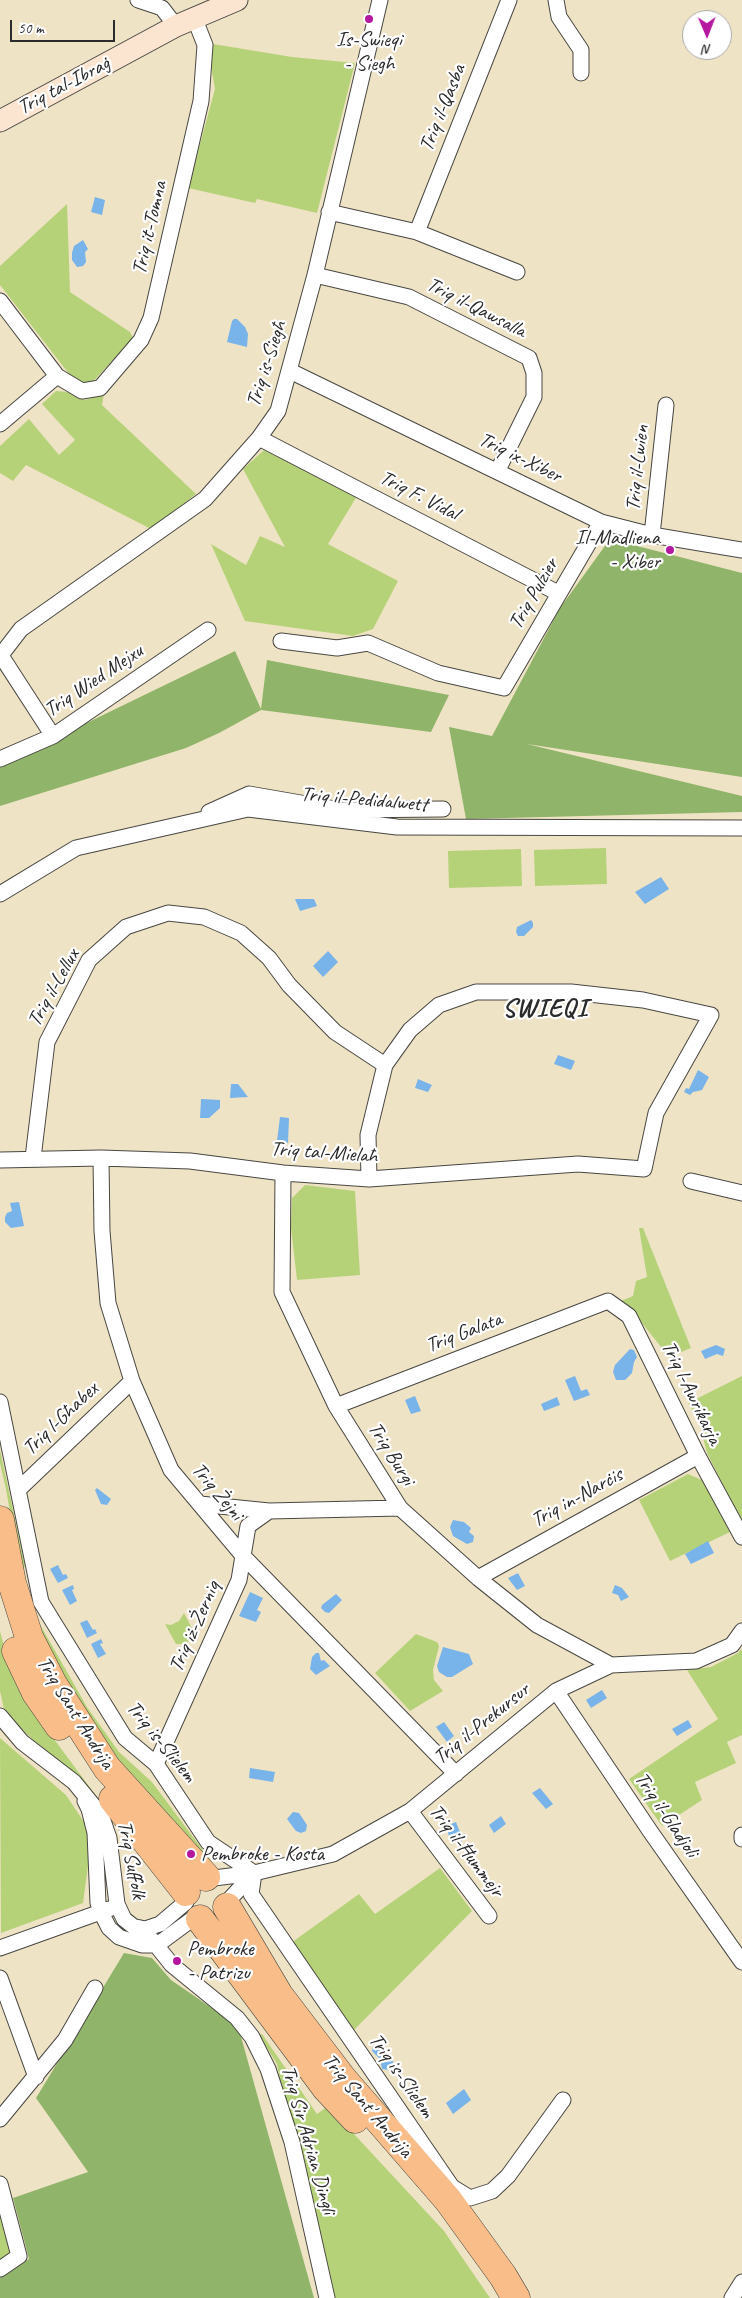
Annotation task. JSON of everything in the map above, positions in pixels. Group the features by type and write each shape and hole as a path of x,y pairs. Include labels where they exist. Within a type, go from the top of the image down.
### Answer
{"highway":[{"name":"Triq Sant' Andrija","path":"0,1520 12,1583 29,1637 53,1684 107,1768 198,1898 326,2088 439,2208 500,2298"},
{"name":"Triq Sant' Andrija","path":"0,1604 11,1641 36,1693 132,1824 198,1898"},
{"name":"Triq Sant' Andrija","path":"198,1898 226,1890 228,1904 278,1994 343,2079 448,2200 504,2276 516,2298"}],"main road":[{"name":"Triq tal-Ibraġ","path":"0,121 185,22 237,0"}],"street":[{"name":"Triq it-Tomna","path":"57,376 82,391 100,388 141,340 151,318 200,101 205,45 185,22 162,8 138,0"},
{"name":"Triq is-Siegħ","path":"1,654 21,629 205,499 260,438 278,410 315,275 380,0"},
{"name":"Triq il-Qasba","path":"417,232 509,0"},
{"path":"556,0 559,17 581,50 581,73"},
{"path":"329,212 417,232 517,272"},
{"name":"Triq il-Qawsalla","path":"315,275 410,298 529,358 534,373 534,397 498,470"},
{"path":"0,301 57,376 0,424"},
{"name":"Triq ix-Xiber","path":"290,371 498,470 601,522 652,535 742,550"},
{"name":"Triq il-Lwien","path":"652,535 666,405"},
{"name":"Triq F. Vidal","path":"260,438 558,592"},
{"name":"Triq Pulzier","path":"281,641 337,648 368,642 438,673 504,688 558,592 601,522"},
{"name":"Triq Wied Mejxu","path":"0,759 53,736 208,630"},
{"path":"1,654 53,736"},
{"path":"194,820 249,794 341,810 442,809"},
{"name":"Triq il-Pedidalwett","path":"0,894 76,848 194,820 248,810 397,827 742,828"},
{"name":"Triq il-Lellux","path":"33,1158 47,1042 89,960 126,928 168,913 204,917 241,933 269,958 289,986 335,1032 384,1065"},
{"name":"Triq tal-Mielaħ","path":"0,1160 101,1158 190,1161 283,1173 369,1179 578,1164 644,1169 656,1113 711,1015 643,1000 571,992 476,992 439,1005 410,1030 384,1065"},
{"path":"369,1179 368,1134 384,1065"},
{"name":"Triq Żejni","path":"101,1158 102,1231 108,1303 132,1381 171,1470 244,1557 456,1774"},
{"name":"Triq Burgi","path":"283,1173 282,1292 336,1406 400,1508 478,1578 537,1625 611,1665"},
{"path":"691,1181 742,1193"},
{"name":"Triq Galata","path":"336,1406 608,1301"},
{"name":"Triq l-Awrikarja","path":"608,1301 630,1316 698,1456 742,1537"},
{"name":"Triq l-Għabex","path":"19,1489 132,1381"},
{"name":"Triq is-Slielem","path":"0,1402 42,1602 125,1738 156,1764 208,1842 254,1873 250,1894 452,2186 470,2198 492,2191 508,2176 563,2100"},
{"name":"Triq in-Narċis","path":"478,1578 698,1456"},
{"path":"200,1504 269,1511 400,1508"},
{"name":"Triq iż-Żerniq","path":"156,1764 239,1580 248,1526 269,1511"},
{"name":"Triq il-Prekursur","path":"198,1898 254,1873 333,1854 410,1811 556,1691 611,1665 696,1661 732,1645 742,1631"},
{"name":"Triq il-Gladjoli","path":"556,1691 650,1831 742,1962"},
{"path":"0,1716 22,1742 74,1782 89,1809 95,1833 98,1903 109,1928 120,1937 142,1945 157,1945 198,1898"},
{"name":"Triq Suffolk","path":"74,1782 94,1806 106,1826 117,1906 124,1919 139,1931 148,1935 157,1945"},
{"name":"Triq il-Ħummejr","path":"410,1811 488,1916"},
{"path":"228,1904 254,1873"},
{"path":"134,1926 145,1929 160,1924 198,1898"},
{"path":"0,1948 117,1906"},
{"name":"Triq Sir Adrian Dingli","path":"157,1945 172,1965 237,2018 252,2037 268,2068 292,2142 327,2298"},
{"path":"0,1978 36,2077"},
{"path":"2,2115 36,2077 65,2040 95,1988"},
{"path":"0,2184 20,2256 0,2269"},
{"path":"732,2298 742,2282"}],"green space":[{"path":"207,43 292,57 355,63 317,213 257,199 255,203 188,188 215,89"},
{"path":"67,204 70,292 130,332 133,338 90,385 73,379 0,285 0,266"},
{"path":"56,391 67,392 85,400 104,394 102,405 196,494 151,529 26,465 13,481 0,473 0,446 29,419 59,455 75,440 42,404"},
{"path":"264,450 357,496 328,544 398,581 373,629 353,636 245,621 211,544 246,565 260,536 285,547 243,469"},
{"path":"610,539 742,573 742,777 527,744 742,796 742,812 466,819 449,727 492,736 560,608"},
{"path":"235,651 261,709 267,660 449,695 431,732 261,710 219,733 186,748 0,806 0,765"},
{"path":"606,848 607,884 535,886 534,850"},
{"path":"521,849 522,886 449,888 448,851"},
{"path":"305,1185 355,1191 360,1275 297,1280 291,1228 292,1198"},
{"path":"639,1228 643,1228 691,1348 669,1357 638,1318 621,1301 633,1296 636,1281 647,1277"},
{"path":"742,1376 742,1522 707,1453 698,1418 688,1403"},
{"path":"0,1450 25,1565 22,1571 34,1614 87,1707 119,1752 152,1782 211,1861 203,1860 76,1713 25,1600 0,1463"},
{"path":"688,1474 702,1480 730,1532 670,1561 639,1500"},
{"path":"184,1613 193,1630 192,1637 186,1644 176,1644 165,1624 171,1625 179,1621"},
{"path":"0,1631 4,1646 48,1731 97,1797 75,1773 52,1757 5,1714 0,1691"},
{"path":"416,1634 437,1642 439,1646 433,1670 434,1680 443,1691 410,1711 375,1673"},
{"path":"742,1648 742,1735 727,1742 736,1763 695,1782 702,1800 662,1826 629,1779 718,1719 687,1670 711,1667 738,1653"},
{"path":"0,1738 66,1795 88,1828 88,1866 83,1903 1,1933"},
{"path":"440,1868 472,1911 353,2031 291,1943 359,1894 375,1914"},
{"path":"124,1953 152,1958 171,1980 238,2026 314,2298 0,2298 0,2274 29,2259 13,2198 88,2172 36,2098"},
{"path":"262,2034 317,2114 328,2106 444,2231 490,2298 333,2298 284,2102 277,2064 259,2035"},
{"path":"0,2195 16,2249 0,2263"}],"water":[{"path":"95,197 105,200 102,215 91,212"},
{"path":"83,240 88,249 85,252 86,262 83,266 77,267 72,260 72,253 74,246"},
{"path":"234,319 237,319 245,327 248,334 247,347 227,342"},
{"path":"661,877 669,889 645,904 635,892"},
{"path":"295,899 314,899 317,906 300,911"},
{"path":"531,920 533,927 524,936 518,936 516,932 517,927"},
{"path":"328,951 338,962 323,977 313,966"},
{"path":"558,1055 575,1061 571,1070 554,1064"},
{"path":"698,1070 709,1077 702,1090 693,1092 690,1095 684,1092 686,1088 689,1089"},
{"path":"418,1079 432,1085 428,1092 415,1088"},
{"path":"231,1084 238,1084 248,1097 230,1098"},
{"path":"201,1099 220,1100 220,1108 209,1118 200,1118"},
{"path":"280,1117 289,1118 288,1143 277,1141"},
{"path":"19,1202 24,1226 11,1228 5,1222 5,1217 7,1213 12,1211 10,1203"},
{"path":"716,1345 725,1349 723,1356 717,1354 705,1359 701,1351"},
{"path":"630,1349 634,1350 637,1357 632,1373 625,1380 616,1380 613,1372 615,1365"},
{"path":"575,1376 581,1391 587,1389 590,1395 574,1401 565,1380"},
{"path":"415,1396 421,1411 411,1414 405,1400"},
{"path":"557,1397 560,1405 544,1411 541,1404"},
{"path":"97,1488 111,1499 107,1505 101,1504 95,1490"},
{"path":"453,1520 464,1522 471,1528 469,1532 474,1536 473,1542 467,1544 453,1536 450,1527"},
{"path":"708,1541 714,1553 691,1564 685,1554"},
{"path":"58,1565 63,1575 66,1574 68,1578 58,1583 50,1569"},
{"path":"518,1573 525,1586 517,1590 508,1578"},
{"path":"73,1585 74,1589 72,1590 77,1601 70,1605 62,1590"},
{"path":"615,1585 622,1588 629,1597 621,1601 618,1595 612,1593"},
{"path":"250,1592 263,1598 257,1610 261,1612 256,1622 239,1616"},
{"path":"336,1594 342,1600 329,1613 325,1612 321,1608 322,1605"},
{"path":"87,1620 97,1633 87,1638 80,1623"},
{"path":"101,1639 103,1643 100,1644 106,1654 98,1658 91,1644"},
{"path":"443,1647 469,1654 473,1664 452,1677 447,1677 439,1672 437,1666"},
{"path":"319,1653 321,1661 324,1660 330,1666 316,1675 310,1669 312,1657"},
{"path":"602,1690 607,1698 591,1708 586,1700"},
{"path":"688,1720 692,1727 677,1736 672,1729"},
{"path":"444,1722 454,1736 447,1742 436,1727"},
{"path":"250,1768 275,1772 273,1782 249,1778"},
{"path":"540,1788 553,1804 546,1809 532,1793"},
{"path":"293,1812 299,1813 307,1825 306,1831 301,1833 296,1831 287,1819"},
{"path":"501,1816 506,1824 494,1833 489,1825"},
{"path":"456,1822 459,1830 466,1837 458,1845 449,1836 446,1826"},
{"path":"373,2046 378,2046 393,2061 393,2067 389,2070 382,2069 380,2059 372,2051"},
{"path":"464,2089 471,2100 453,2114 446,2103"}],"place":[{"name":"Is-Swieqi - Siegħ","path":"369,19"},
{"name":"Il-Madliena - Xiber","path":"670,550"},
{"name":"Pembroke - Kosta","path":"191,1854"},
{"name":"Pembroke - Patrizu","path":"177,1961"}],"district":[{"name":"SWIEQI","path":"545,1009"}]}
